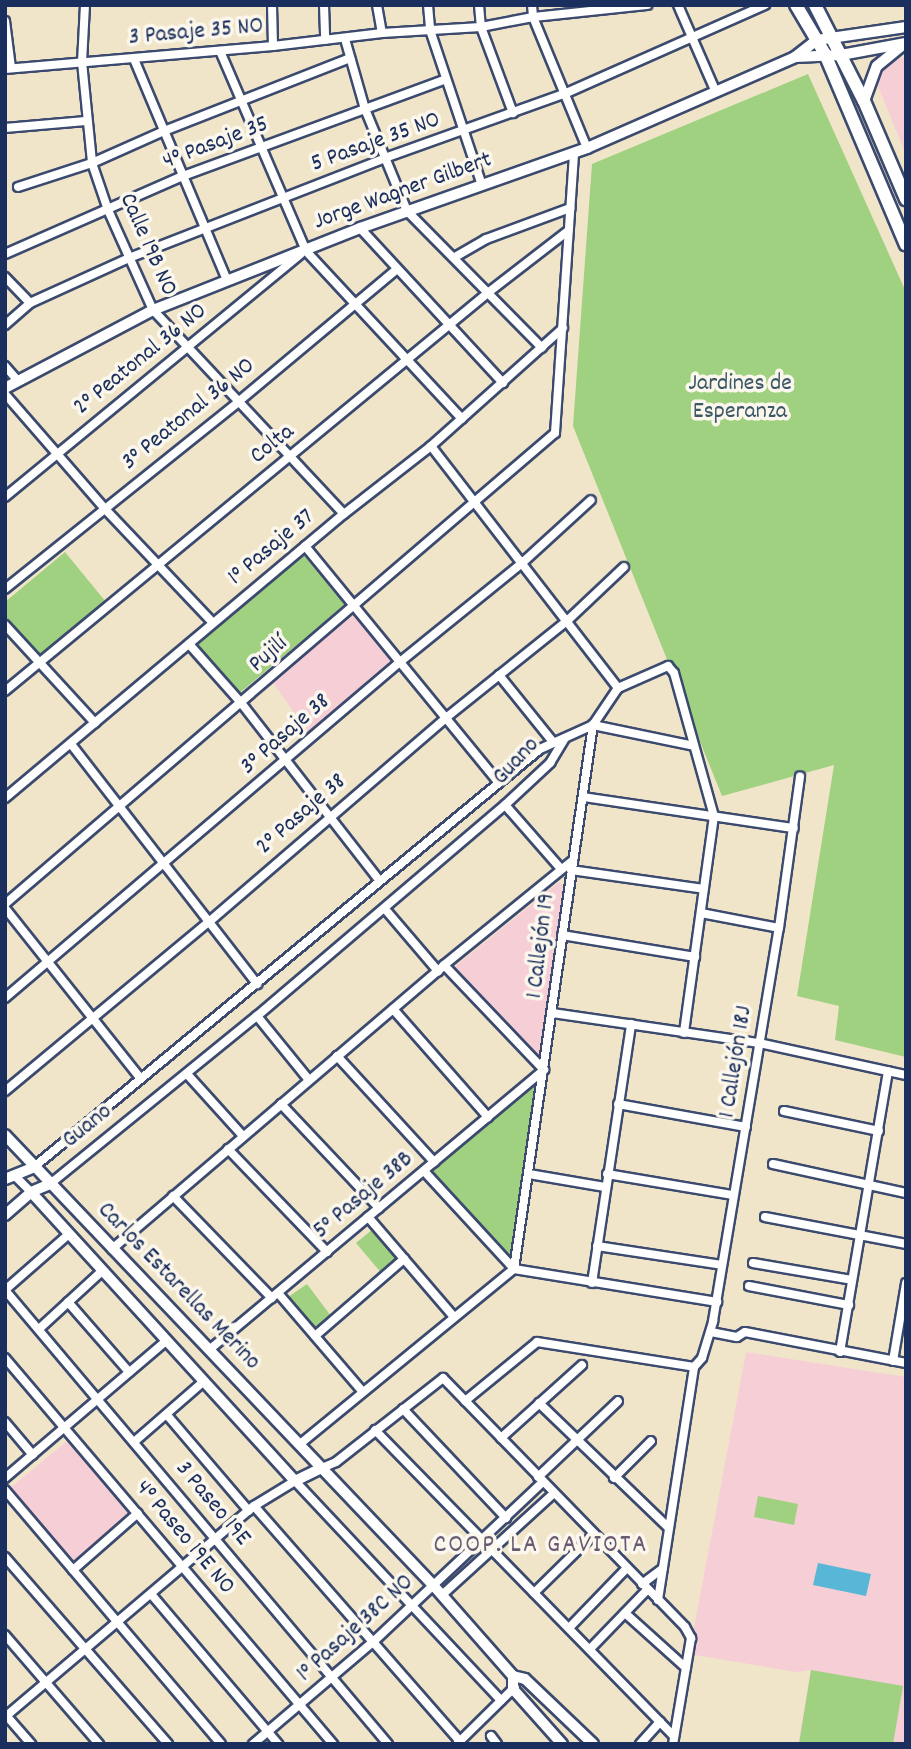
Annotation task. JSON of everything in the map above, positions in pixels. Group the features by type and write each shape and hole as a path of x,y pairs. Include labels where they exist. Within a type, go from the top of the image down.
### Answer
{"main road":[{"path":"796,5 825,54 906,245"},
{"path":"815,5 864,101 906,199"}],"street":[{"name":"Calle 19B NO","path":"85,5 82,62 92,163 108,210 153,310 344,514"},
{"path":"272,5 273,46"},
{"path":"324,5 326,40"},
{"path":"377,5 382,33"},
{"path":"428,5 430,30 482,185"},
{"path":"479,5 481,27 513,113"},
{"path":"532,5 533,17 587,148"},
{"name":"3 Pasaje 35 NO","path":"8,69 273,46 382,33 481,27 586,9 647,5"},
{"path":"678,5 715,90"},
{"name":"5 Pasaje 35 NO","path":"5,325 30,303 205,226 564,94 765,5"},
{"path":"5,21 8,69"},
{"path":"817,40 906,27"},
{"path":"345,39 365,109 407,211 455,257 541,348"},
{"name":"Jorge Wagner Gilbert","path":"5,388 153,310 360,228 587,148 795,57 817,40"},
{"path":"795,57 841,55 906,43"},
{"path":"864,101 877,66 906,43"},
{"path":"220,51 304,252 462,419"},
{"path":"18,187 92,163 164,131 350,58"},
{"path":"134,59 227,280"},
{"name":"4° Pasaje 35","path":"5,254 183,176 446,79"},
{"path":"5,128 86,121"},
{"path":"563,328 574,153"},
{"path":"455,257 486,239 570,208"},
{"path":"360,228 503,383"},
{"name":"Colta","path":"5,691 489,292 568,232"},
{"name":"2° Peatonal 36 NO","path":"7,492 304,252"},
{"name":"3° Peatonal 36 NO","path":"5,589 238,402 396,270"},
{"path":"5,277 30,303"},
{"name":"1° Pasaje 37","path":"5,798 305,546 431,446 563,328"},
{"name":"Pujilí","path":"5,906 120,804 242,704 555,433 563,328"},
{"path":"5,366 18,381"},
{"path":"5,394 104,508 213,623"},
{"path":"431,446 618,688 668,666 673,670 714,816 684,1032"},
{"name":"3° Pasaje 38","path":"5,998 401,661 522,563 591,500"},
{"path":"305,546 499,783"},
{"name":"2° Pasaje 38","path":"5,1091 210,921 447,717 568,620 624,567"},
{"path":"5,625 95,723"},
{"path":"189,644 242,704 379,880"},
{"path":"499,675 553,742"},
{"name":"1 Callejón 19","path":"514,1269 593,725 618,688"},
{"path":"567,735 593,725 694,746"},
{"name":"Guano","path":"10,1177 34,1167 540,749 567,735"},
{"name":"Guano","path":"5,1215 31,1192 50,1184 187,1074 385,909 505,806 550,763 567,735"},
{"path":"71,744 257,984"},
{"name":"1 Callejón 18J","path":"658,1600 695,1367 702,1358 711,1332 717,1302 779,928 800,776"},
{"path":"583,797 794,828"},
{"path":"505,806 561,869"},
{"path":"112,1249 441,968 573,860"},
{"path":"571,870 704,889"},
{"path":"5,906 141,1079"},
{"path":"385,909 544,1070"},
{"path":"701,913 779,928"},
{"path":"562,935 695,957"},
{"path":"393,1009 488,1117"},
{"path":"553,1013 759,1044 906,1075"},
{"path":"257,1016 310,1080"},
{"path":"592,1283 631,1024"},
{"path":"337,1056 434,1162"},
{"name":"5° Pasaje 38B","path":"209,1350 544,1070"},
{"path":"840,1352 888,1071"},
{"path":"187,1074 243,1136"},
{"path":"281,1104 379,1209"},
{"path":"618,1104 746,1127"},
{"path":"784,1111 879,1131"},
{"name":"Carlos Estarellas Merino","path":"5,1135 433,1585 513,1676"},
{"path":"228,1149 327,1252"},
{"name":"Carlos Estarellas Merino","path":"5,1164 10,1177 31,1192 411,1607 501,1700"},
{"path":"773,1164 906,1193"},
{"path":"424,1171 514,1269 717,1302"},
{"path":"529,1174 605,1187"},
{"path":"607,1174 733,1195"},
{"path":"173,1196 315,1336 363,1392"},
{"path":"369,1217 454,1317"},
{"path":"765,1217 906,1244"},
{"path":"5,1290 69,1234"},
{"path":"597,1247 722,1265"},
{"path":"315,1336 404,1259"},
{"path":"753,1263 852,1280"},
{"path":"300,1444 514,1269"},
{"path":"39,1329 102,1271"},
{"path":"893,1361 903,1322 906,1283"},
{"path":"749,1286 849,1305"},
{"name":"3 Paseo 19E","path":"5,1290 388,1744"},
{"path":"68,1302 129,1372"},
{"path":"711,1332 737,1337 745,1332 906,1363"},
{"path":"5,1478 166,1340"},
{"path":"465,1401 537,1342 695,1367"},
{"name":"4° Paseo 19E NO","path":"5,1357 333,1744"},
{"path":"501,1438 582,1365"},
{"path":"31,1744 6,1716 252,1509 295,1481 336,1462 443,1378 658,1600 691,1638 674,1740"},
{"path":"134,1442 203,1382"},
{"name":"1° Pasaje 38C NO","path":"253,1744 373,1642 506,1518 618,1401"},
{"path":"539,1403 669,1528"},
{"path":"402,1409 506,1518"},
{"path":"167,1415 373,1642 458,1742 525,1679"},
{"path":"5,1422 33,1455"},
{"path":"375,1430 590,1649 674,1740"},
{"path":"614,1478 651,1441"},
{"path":"5,1490 221,1744"},
{"name":"1° Pasaje 38C NO","path":"442,1595 554,1493"},
{"path":"73,1570 138,1513"},
{"path":"534,1592 594,1534"},
{"path":"5,1557 168,1744"},
{"path":"569,1628 627,1568"},
{"path":"590,1649 663,1568"},
{"path":"151,1594 278,1744"},
{"path":"625,1613 686,1668"},
{"path":"5,1635 99,1744"},
{"path":"562,1744 513,1689 513,1676 525,1679 593,1744"},
{"path":"640,1744 660,1722"},
{"path":"491,1736 498,1744"}],"shaded area":[{"path":"906,56 906,155 875,79 879,71 888,64"},
{"path":"353,614 393,662 308,732 271,680"},
{"path":"559,882 563,886 542,1061 454,967"},
{"path":"746,1352 906,1377 906,1744 798,1744 811,1670 796,1672 689,1654"},
{"path":"67,1441 130,1514 74,1562 11,1487"}],"green space":[{"name":"Jardines de Esperanza","path":"808,74 906,292 906,1057 835,1040 839,1006 797,996 834,765 722,796 573,426 592,164"},
{"path":"65,552 106,602 39,658 5,619 5,602"},
{"path":"301,552 345,605 237,695 195,640"},
{"path":"540,1078 510,1261 429,1171"},
{"path":"373,1229 399,1260 383,1275 356,1243"},
{"path":"307,1284 331,1316 315,1331 288,1297"},
{"path":"758,1496 798,1504 794,1525 754,1517"},
{"path":"811,1670 903,1686 893,1744 799,1744"}],"water":[{"path":"818,1563 871,1574 866,1596 813,1585"}],"district":[{"name":"COOP. LA GAVIOTA","path":"541,1546"}]}
